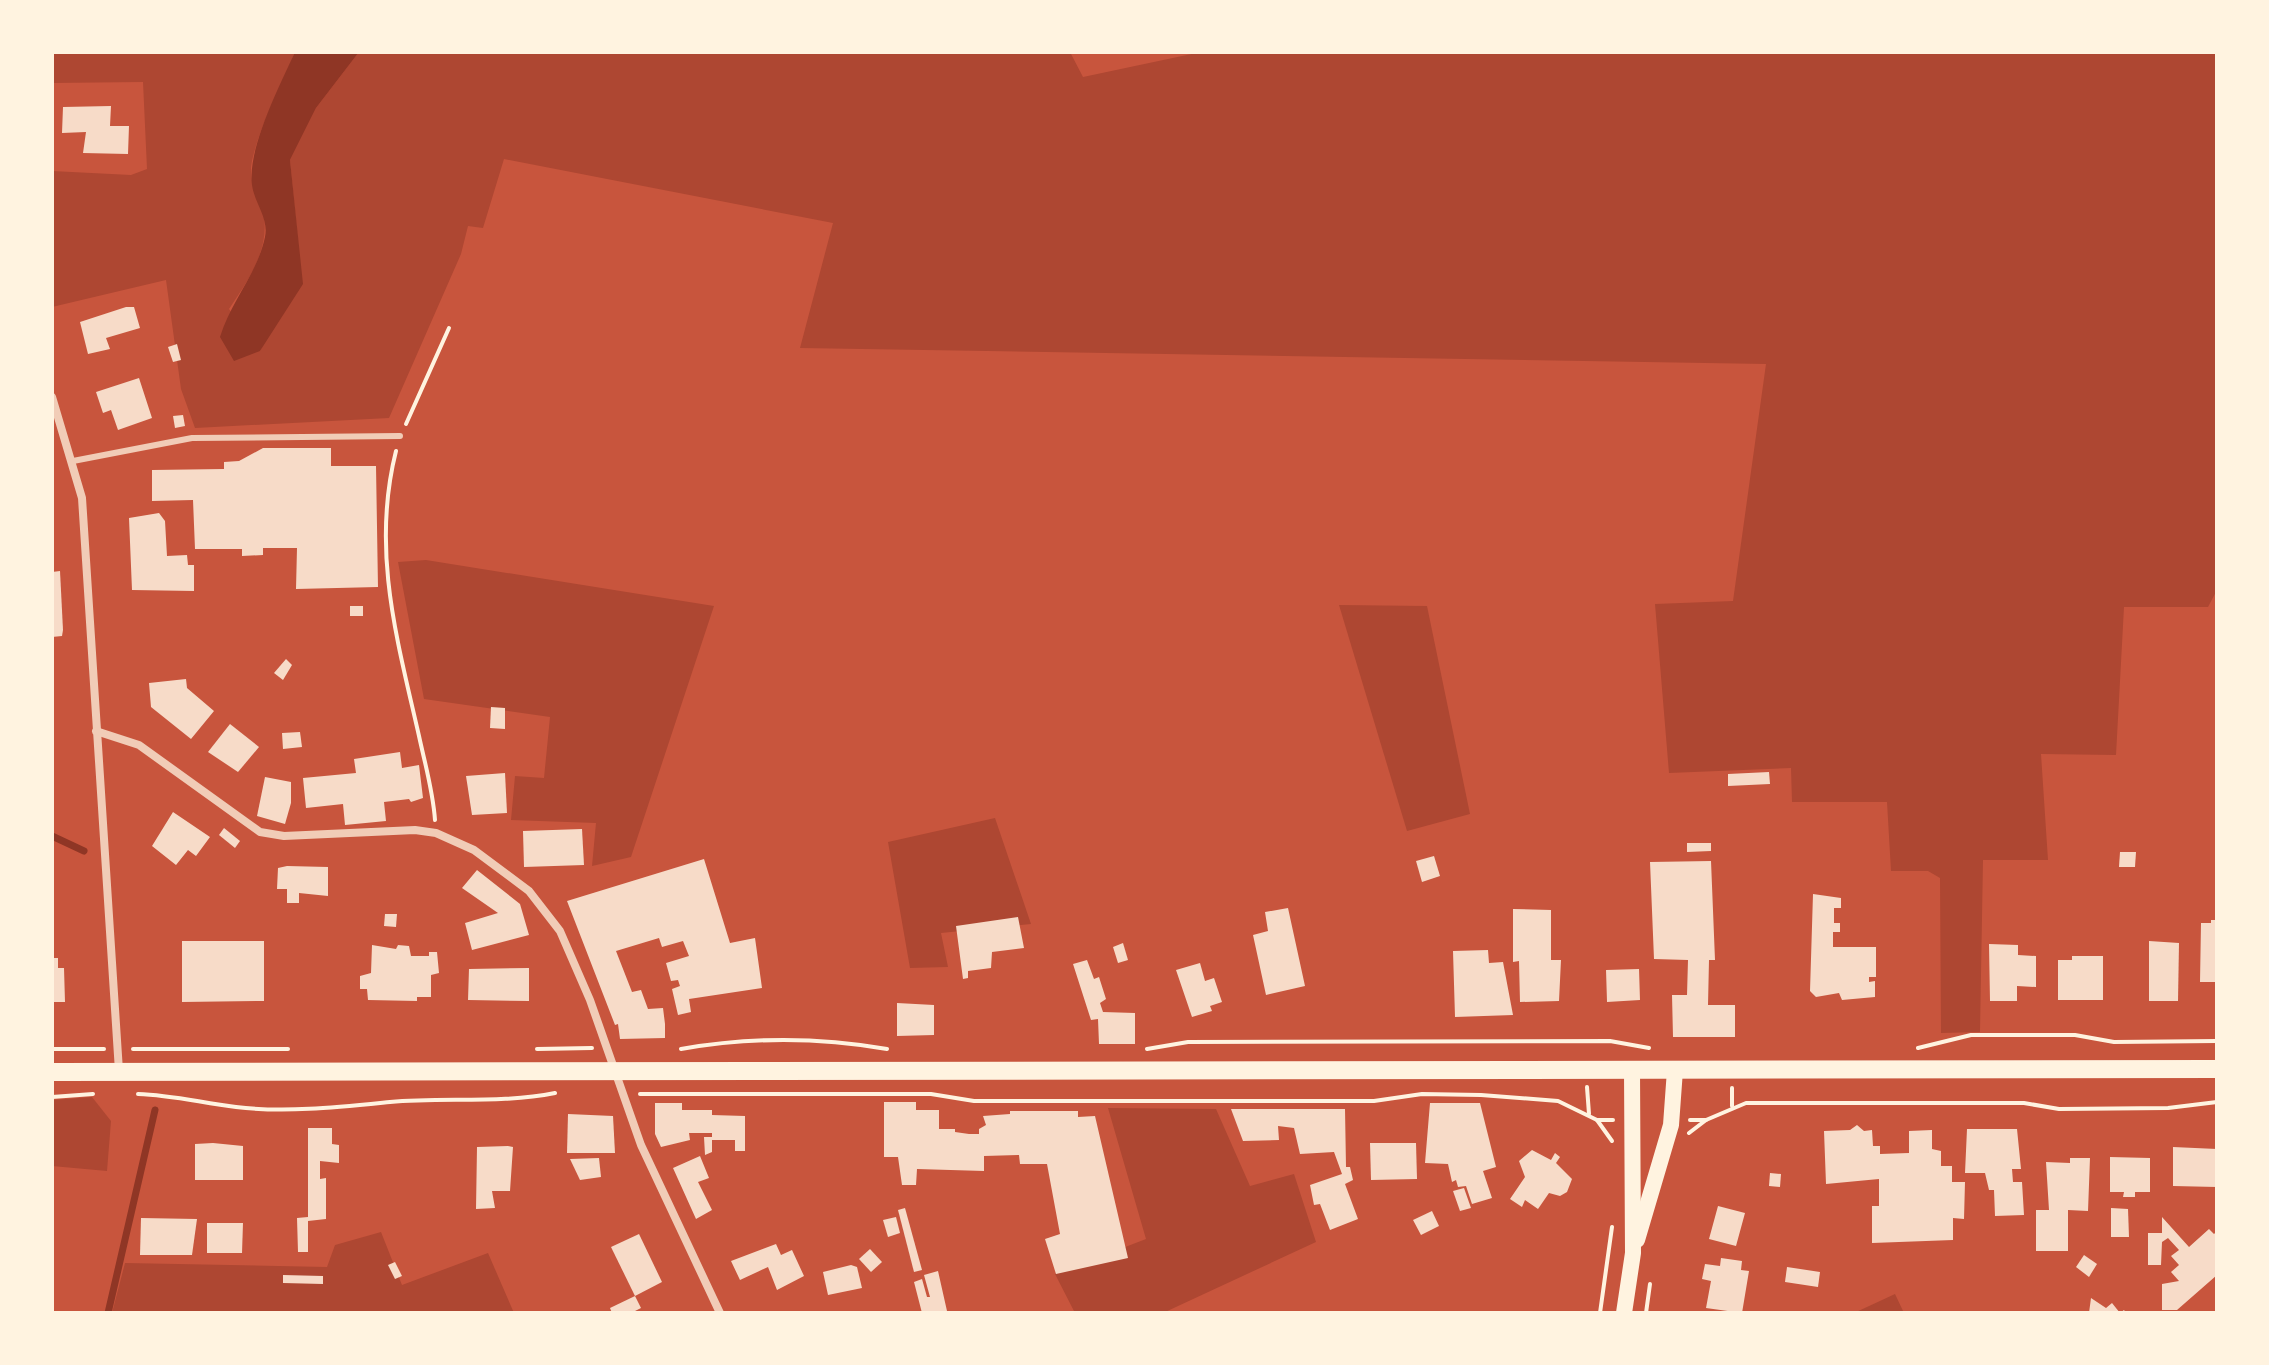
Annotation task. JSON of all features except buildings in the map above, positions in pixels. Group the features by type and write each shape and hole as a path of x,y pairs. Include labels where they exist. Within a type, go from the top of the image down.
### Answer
{"main road":[{"path":"52,1072 2217,1069"},
{"path":"1632,1070 1633,1253"},
{"path":"1624,1313 1633,1253 1671,1125 1675,1070"}],"street":[{"path":"52,397 82,498 119,1072"},
{"path":"96,731 139,745 260,832 284,836 415,830 436,833 474,850 510,875 545,908 566,945 641,1145 720,1313"}],"lane":[{"path":"73,461 192,438 400,436"}],"path":[{"path":"436,833 433,803 391,612 384,556 388,488 400,436 449,328"},
{"path":"1912,1049 1971,1035 2075,1035 2114,1042 2217,1041"},
{"path":"674,1050 724,1041 767,1040 842,1041 894,1050"},
{"path":"1133,1051 1202,1041 1610,1041 1662,1050"},
{"path":"533,1049 606,1048"},
{"path":"52,1049 289,1049"},
{"path":"133,1094 175,1095 238,1107 346,1107 390,1102 515,1101 559,1092"},
{"path":"52,1097 106,1094"},
{"path":"624,1094 931,1094 974,1101 1237,1102 1374,1101 1422,1094 1481,1095 1558,1101 1597,1120 1614,1144"},
{"path":"1706,1120 1746,1103 2024,1103 2059,1109 2168,1108 2217,1102"},
{"path":"1600,1313 1614,1214"}],"shaded area":[{"path":"52,52 295,52 265,119 252,161 252,180 265,222 262,249 251,274 229,309 260,351 274,323 299,251 290,160 316,108 359,52 1070,52 1083,77 1201,52 2217,52 2217,590 2208,607 2124,607 2116,755 2041,754 2048,860 1983,860 1980,1032 1941,1033 1940,878 1928,871 1891,871 1887,802 1792,802 1791,768 1669,773 1655,604 1733,601 1766,364 800,348 833,223 504,159 483,228 468,226 461,254 389,418 195,428 181,389 166,280 52,307 52,171 131,175 147,169 143,82 52,83"},
{"path":"295,52 359,52 316,108 290,160 303,284 260,351 234,361 220,337 256,263 266,230 252,185 254,154 266,117"},
{"path":"426,560 714,606 631,857 592,866 596,823 511,820 515,776 544,778 550,717 424,699 398,562"},
{"path":"1339,605 1427,606 1470,814 1407,831"},
{"path":"995,818 1031,924 941,933 948,967 910,968 888,842"},
{"path":"92,1097 111,1121 107,1171 52,1166 52,1100"},
{"path":"1108,1108 1216,1109 1250,1186 1294,1174 1316,1242 1163,1313 1075,1313 1055,1274 1146,1239"},
{"path":"381,1232 402,1285 488,1253 514,1313 112,1313 125,1263 327,1267 335,1245"},
{"path":"1895,1294 1904,1313 1854,1313"}],"waterway":[{"path":"52,836 84,851"},
{"path":"108,1313 155,1110"}]}
